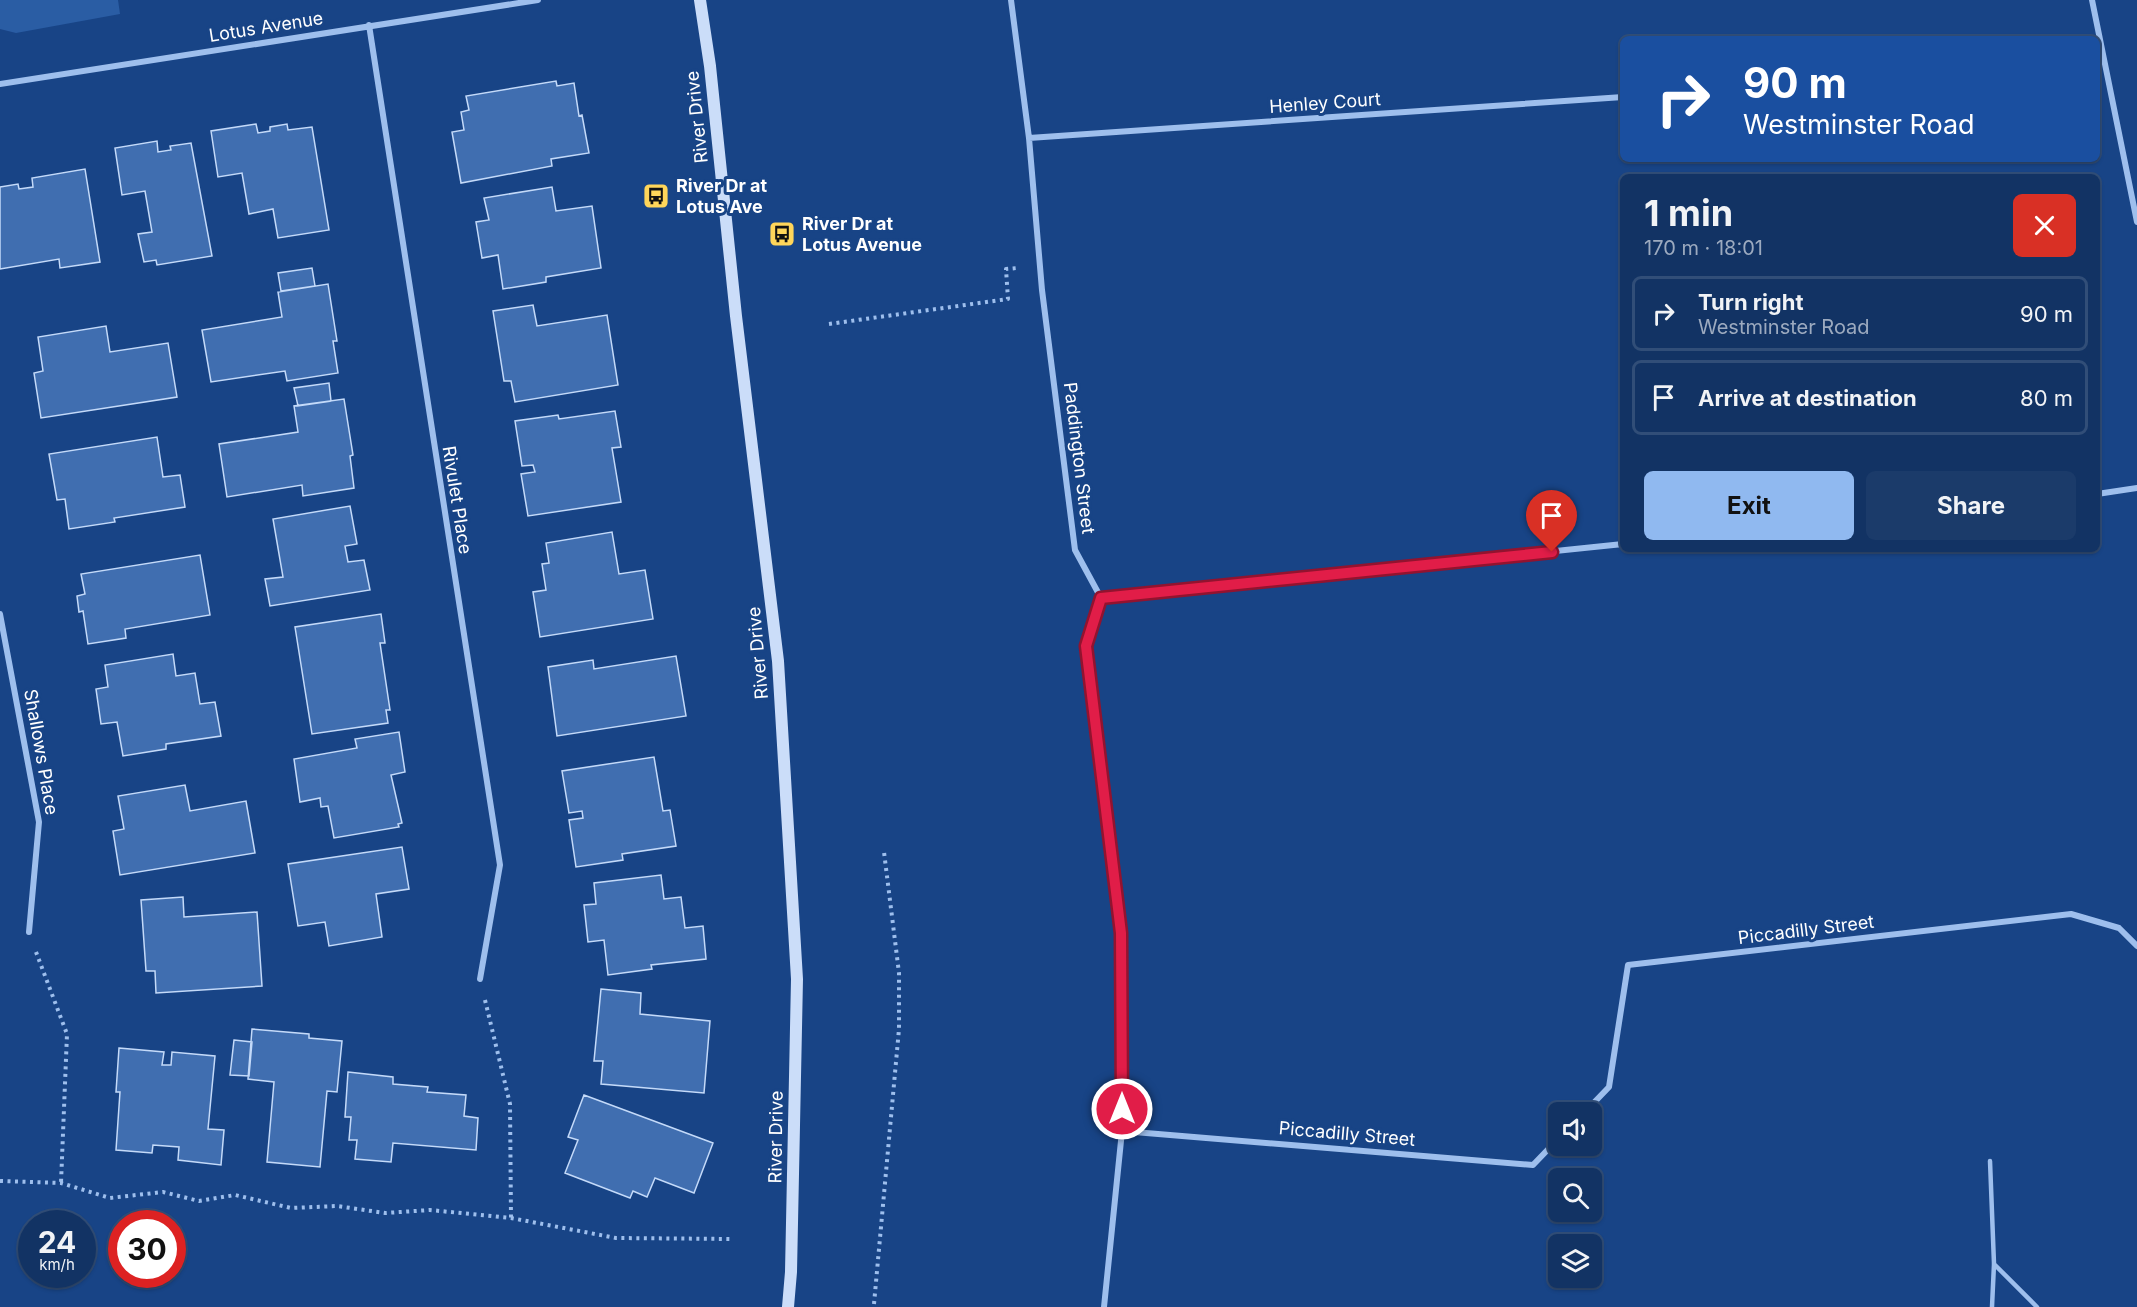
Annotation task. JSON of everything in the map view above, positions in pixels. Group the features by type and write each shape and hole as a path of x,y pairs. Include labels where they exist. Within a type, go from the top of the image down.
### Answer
{"main road":[{"name":"River Drive","path":"700,0 710,66 736,316 778,661 797,979 791,1272 788,1307"}],"street":[{"name":"Lotus Avenue","path":"0,84 538,0"},
{"name":"Paddington Street","path":"1011,0 1029,138 1042,290 1075,550 1101,598"},
{"path":"2092,0 2099,36"},
{"name":"Rivulet Place","path":"369,25 500,865 480,979"},
{"path":"2100,39 2137,222"},
{"name":"Henley Court","path":"1029,138 1620,97"},
{"path":"2100,494 2137,488"},
{"path":"1104,1307 1122,1131 1121,933 1086,646 1101,598 1620,544"},
{"name":"Shallows Place","path":"0,614 39,822 29,932"},
{"name":"Piccadilly Street","path":"1595,1102 1609,1087 1628,965 2071,914 2119,928 2137,946"},
{"name":"Piccadilly Street","path":"1122,1131 1533,1165 1548,1149"}],"lane":[{"path":"1990,1161 1994,1264 1992,1307"},
{"path":"1994,1264 2037,1307"}],"path":[{"path":"829,324 1008,299 1006,269 1017,268"},
{"path":"874,1304 899,1029 899,973 884,852"},
{"path":"29,932 67,1034 61,1183"},
{"path":"480,979 510,1104 511,1218"},
{"path":"0,1181 61,1183 110,1198 163,1192 199,1201 235,1196 291,1208 337,1206 385,1214 430,1210 511,1218 616,1238 733,1239"}],"shaded area":[{"path":"0,0 118,0 120,14 16,33 0,29"}],"building":[{"path":"556,81 557,86 574,83 579,116 582,115 589,153 551,159 552,166 461,183 452,132 464,130 461,112 469,110 466,96"},
{"path":"256,124 258,133 270,131 270,127 287,124 288,130 312,127 329,230 278,238 273,209 249,214 242,173 218,177 211,131"},
{"path":"157,141 158,152 171,150 170,146 191,143 212,256 157,265 156,260 144,262 138,234 152,232 145,191 122,195 115,148"},
{"path":"85,169 100,262 60,268 59,259 0,269 0,187 18,184 19,189 33,187 32,178"},
{"path":"552,187 556,211 592,206 601,268 546,277 546,282 503,289 498,255 482,258 476,222 489,220 484,198"},
{"path":"312,268 315,286 281,291 278,273"},
{"path":"328,284 337,341 333,341 338,373 287,381 285,371 211,382 202,330 282,317 278,292"},
{"path":"533,305 537,326 607,315 618,385 515,402 511,381 504,381 493,311"},
{"path":"106,326 110,352 168,343 177,397 41,418 34,373 43,371 38,337"},
{"path":"329,383 331,401 298,406 294,388"},
{"path":"344,399 353,455 350,456 354,488 303,496 302,485 227,497 219,444 298,432 294,406"},
{"path":"615,411 621,447 612,448 621,502 528,516 521,474 535,472 533,465 522,466 515,421 558,415 559,419"},
{"path":"157,437 163,477 180,475 185,507 114,518 115,522 69,529 65,499 57,500 49,454"},
{"path":"350,506 357,544 345,546 348,562 364,560 370,590 270,606 265,579 283,577 273,519"},
{"path":"612,532 619,574 645,570 653,619 540,637 533,592 546,590 542,564 549,563 546,543"},
{"path":"200,555 210,615 125,629 126,638 88,644 83,611 79,612 77,596 85,594 81,574"},
{"path":"381,614 385,643 380,643 390,710 386,710 388,723 312,734 295,627"},
{"path":"173,654 176,676 195,673 200,704 215,702 221,736 166,744 166,749 123,756 117,722 101,724 96,689 108,687 105,665"},
{"path":"676,656 686,716 557,736 548,667 593,660 594,669"},
{"path":"399,732 405,772 391,775 402,823 398,824 399,827 334,838 328,806 321,807 320,798 300,802 294,759 357,748 355,739"},
{"path":"654,757 663,811 670,810 676,846 622,854 623,860 576,867 569,820 583,818 582,811 569,813 562,771"},
{"path":"185,785 190,811 246,801 255,853 120,875 113,831 124,829 118,796"},
{"path":"402,847 409,889 376,894 382,937 329,946 325,922 298,926 288,864"},
{"path":"661,875 664,899 681,897 685,928 703,926 706,959 651,965 652,969 608,975 604,940 588,942 584,905 596,904 594,883"},
{"path":"183,897 184,917 257,912 262,986 156,993 155,971 146,971 141,900"},
{"path":"601,989 641,993 640,1014 710,1021 704,1093 601,1084 603,1061 594,1061"},
{"path":"252,1029 309,1034 309,1038 342,1041 337,1092 327,1091 320,1167 267,1162 274,1082 248,1079"},
{"path":"234,1040 252,1042 249,1076 230,1075"},
{"path":"119,1048 164,1052 162,1065 171,1065 172,1052 215,1056 208,1129 224,1130 221,1165 178,1160 179,1147 153,1145 152,1153 116,1150 120,1092 116,1092"},
{"path":"348,1072 393,1077 393,1084 428,1087 427,1092 466,1095 464,1116 478,1118 476,1150 393,1143 391,1162 355,1159 357,1140 349,1140 351,1117 345,1117"},
{"path":"584,1095 713,1143 694,1193 655,1178 647,1197 633,1191 630,1198 565,1173 578,1140 568,1137"}],"place":[{"name":"River Dr at Lotus Ave","path":"656,196"},
{"name":"River Dr at Lotus Avenue","path":"782,234"}],"route":[{"path":"1122,1109 1121,933 1086,646 1101,598 1552,552"}]}
